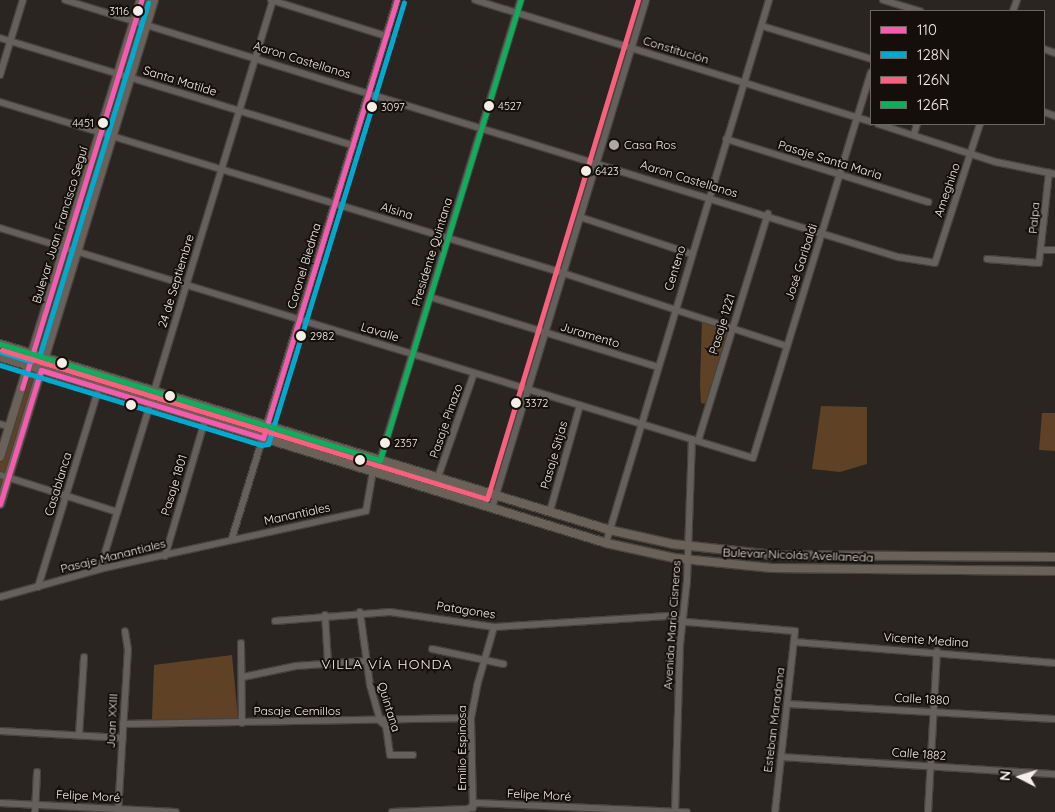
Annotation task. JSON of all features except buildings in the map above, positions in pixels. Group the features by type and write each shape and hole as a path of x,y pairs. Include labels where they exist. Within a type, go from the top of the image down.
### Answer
{"main road":[{"name":"Bulevar Juan Francisco Seguí","path":"0,457 142,0"},
{"name":"Bulevar Juan Francisco Seguí","path":"0,504 4,477 45,358 154,0"},
{"name":"Bulevar Nicolás Avellaneda","path":"0,344 610,530 688,546 773,555 1055,557"},
{"name":"Bulevar Nicolás Avellaneda","path":"0,357 606,543 687,560 771,568 1055,571"}],"street":[{"path":"0,76 23,0"},
{"name":"Aaron Castellanos","path":"65,0 768,214 898,257 935,263"},
{"path":"272,0 386,36"},
{"name":"24 de Septiembre","path":"100,569 272,0"},
{"name":"Coronel Biedma","path":"232,538 398,0"},
{"name":"Constitución","path":"475,0 870,122"},
{"name":"Presidente Quintana","path":"366,511 373,471 380,460 521,0"},
{"path":"492,508 646,0"},
{"name":"Centeno","path":"606,543 674,309 769,0"},
{"path":"883,0 917,10"},
{"path":"762,26 870,59"},
{"name":"Santa Matilde","path":"0,38 353,145"},
{"name":"José Garibaldi","path":"753,458 870,76"},
{"name":"Alsina","path":"0,102 563,273 733,327 786,346"},
{"path":"882,125 971,152 996,162 1052,174"},
{"path":"914,134 917,125"},
{"name":"Ameghino","path":"935,263 980,125"},
{"name":"Pasaje Santa Maria","path":"726,139 928,202"},
{"name":"Palpa","path":"987,259 1039,263 1043,250 1052,174"},
{"name":"Pasaje 1221","path":"695,440 768,214"},
{"path":"580,217 692,254"},
{"name":"Lavalle","path":"0,228 753,458"},
{"path":"1043,250 1055,250"},
{"name":"Juramento","path":"430,297 657,367"},
{"name":"Pasaje Pinazo","path":"438,477 474,373"},
{"name":"Casablanca","path":"38,587 99,388"},
{"name":"Pasaje Sitjas","path":"550,511 580,405"},
{"name":"Pasaje 1801","path":"165,556 205,420"},
{"path":"0,424 10,427"},
{"name":"Avenida Mario Cisneros","path":"675,812 682,621 686,596 695,440"},
{"path":"4,477 117,512"},
{"name":"Manantiales","path":"232,538 366,511"},
{"name":"Pasaje Manantiales","path":"0,597 100,569 165,556 232,538"},
{"name":"Patagones","path":"274,621 360,612 413,614 494,627 668,616 682,621"},
{"name":"Quintana","path":"360,612 366,661 380,721 386,726 390,755 414,755"},
{"path":"325,615 328,663"},
{"name":"Esteban Maradona","path":"682,621 795,630 775,812"},
{"name":"Emilio Espinosa","path":"474,810 472,718 477,686 494,627"},
{"name":"Juan XXIII","path":"118,811 128,650 125,632"},
{"path":"241,642 243,677 242,723"},
{"name":"Vicente Medina","path":"795,642 938,651 1055,663"},
{"path":"432,649 486,658 503,664"},
{"path":"928,812 938,651"},
{"path":"79,735 84,657"},
{"path":"243,677 328,663 366,661"},
{"name":"Calle 1880","path":"788,704 934,710 1055,719"},
{"name":"Pasaje Cemillos","path":"123,724 472,718"},
{"path":"0,731 122,738"},
{"name":"Calle 1882","path":"781,757 1055,774"},
{"path":"35,812 37,772"},
{"name":"Felipe Moré","path":"0,803 118,811 176,812"},
{"name":"Felipe Moré","path":"392,812 474,810 477,803 572,810 687,812"}],"shaded area":[{"path":"141,0 154,0 0,504 0,457"},
{"path":"702,320 724,327 727,332 706,404 701,403 700,385"},
{"path":"821,406 867,407 867,464 840,472 812,469"},
{"path":"1042,413 1055,413 1055,451 1039,450"},
{"path":"232,655 238,718 152,720 154,665"}],"transit line":[{"name":"110","path":"22,388 141,0"},
{"name":"110","path":"0,504 41,370 263,438 397,0"},
{"name":"126R","path":"0,344 380,460 521,0"},
{"name":"126N","path":"2,350 487,499 638,0"},
{"name":"128N","path":"1,352 31,361 39,357 148,2"},
{"name":"128N","path":"0,365 261,445 268,444 404,2"}],"place":[{"name":"3116","path":"138,11"},
{"name":"4527","path":"489,106"},
{"name":"3097","path":"372,107"},
{"name":"4451","path":"103,123"},
{"name":"Casa Ros","path":"614,145"},
{"name":"6423","path":"586,171"},
{"name":"2982","path":"301,336"},
{"name":"3372","path":"516,403"},
{"name":"2357","path":"385,443"}],"district":[{"name":"VILLA VÍA HONDA","path":"387,664"}]}
